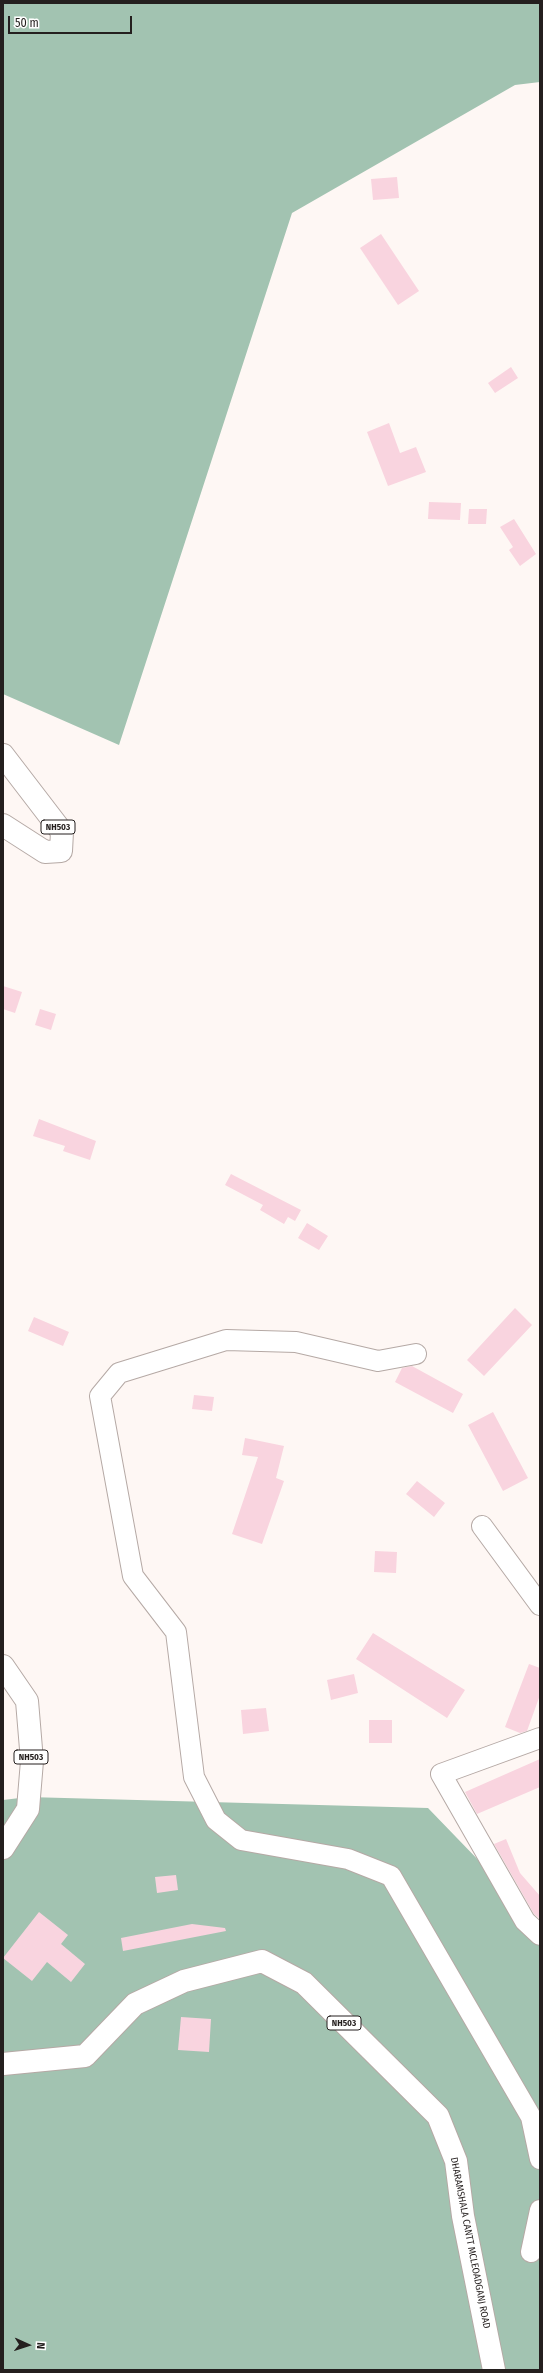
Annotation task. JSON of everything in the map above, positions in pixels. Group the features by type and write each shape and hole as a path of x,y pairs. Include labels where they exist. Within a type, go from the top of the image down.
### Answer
{"main road":[{"name":"NH503","path":"3,754 62,832 61,851 45,852 3,825"},
{"name":"NH503","path":"3,1666 27,1701 32,1761 28,1809 3,1848"},
{"name":"DHARAMSHALA CANTT MCLEOADGANJ ROAD","path":"3,2064 85,2056 135,2004 184,1981 262,1961 304,1983 438,2116 456,2161 463,2216 494,2370"}],"street":[{"path":"416,1354 378,1361 296,1342 226,1340 119,1374 100,1396 133,1576 176,1632 194,1777 216,1820 241,1840 348,1859 391,1876 531,2117 540,2159"},
{"path":"482,1526 540,1605"},
{"path":"540,1738 441,1774 525,1921 540,1935"},
{"path":"530,2252 540,2210"}],"green space":[{"path":"3,3 540,3 540,82 515,85 292,213 119,745 3,694"},
{"path":"28,1797 428,1808 540,1924 540,2370 3,2370 3,1800"}],"building":[{"path":"397,177 399,198 373,200 371,179"},
{"path":"381,234 419,291 398,305 360,248"},
{"path":"511,367 518,378 495,393 488,383"},
{"path":"389,423 400,453 416,447 426,472 388,486 367,432"},
{"path":"429,502 461,503 460,520 428,519"},
{"path":"469,509 487,509 486,524 468,524"},
{"path":"514,519 536,554 520,566 509,550 513,547 500,527"},
{"path":"3,986 22,992 15,1013 3,1009"},
{"path":"40,1009 56,1014 51,1030 35,1025"},
{"path":"39,1119 96,1141 90,1160 63,1151 65,1146 33,1136"},
{"path":"231,1174 301,1210 295,1221 288,1217 284,1224 260,1210 263,1205 225,1185"},
{"path":"307,1223 328,1236 319,1250 298,1238"},
{"path":"515,1308 532,1325 484,1376 467,1360"},
{"path":"34,1317 69,1332 63,1346 28,1331"},
{"path":"412,1366 463,1394 453,1413 395,1382 402,1368"},
{"path":"194,1395 214,1397 212,1411 192,1409"},
{"path":"493,1412 528,1478 503,1491 468,1425"},
{"path":"245,1438 284,1446 276,1478 284,1481 262,1544 232,1534 258,1457 242,1455"},
{"path":"417,1481 445,1503 434,1517 406,1494"},
{"path":"375,1551 397,1552 396,1573 374,1572"},
{"path":"373,1633 465,1690 447,1718 356,1659"},
{"path":"529,1664 540,1668 540,1695 527,1731 520,1733 505,1727"},
{"path":"354,1674 358,1693 331,1700 327,1680"},
{"path":"266,1708 269,1731 243,1734 241,1710"},
{"path":"369,1720 392,1720 392,1743 369,1743"},
{"path":"540,1759 540,1787 477,1814 465,1792"},
{"path":"506,1839 520,1873 540,1896 540,1919 534,1914 494,1844"},
{"path":"176,1875 178,1890 157,1893 155,1877"},
{"path":"39,1912 68,1935 61,1944 85,1964 71,1982 47,1962 32,1981 3,1958"},
{"path":"192,1924 225,1928 226,1931 123,1951 121,1938"},
{"path":"181,2017 211,2019 209,2052 178,2050"}]}
